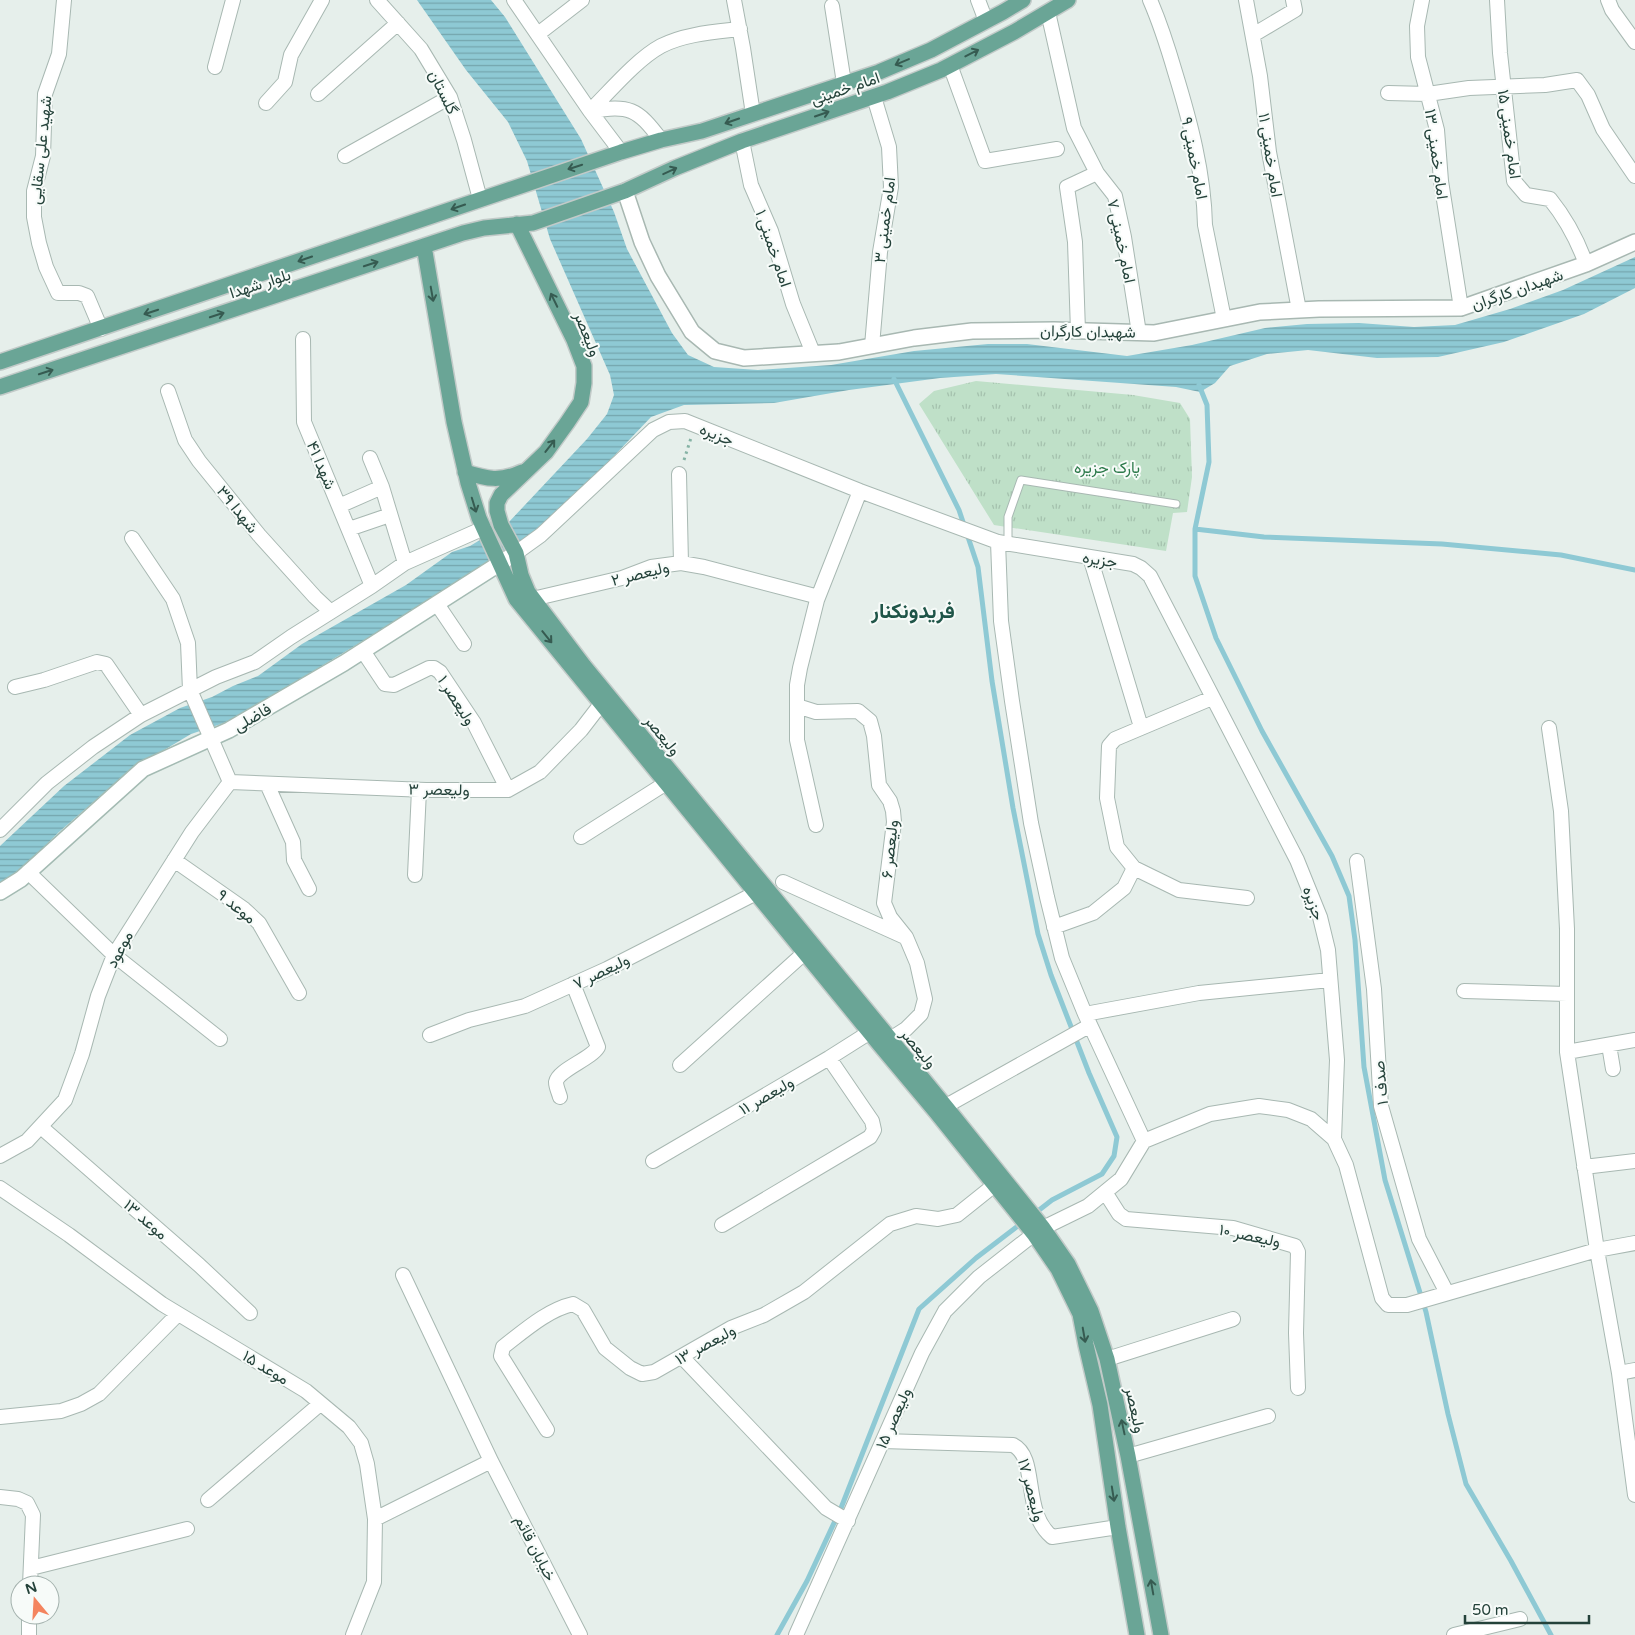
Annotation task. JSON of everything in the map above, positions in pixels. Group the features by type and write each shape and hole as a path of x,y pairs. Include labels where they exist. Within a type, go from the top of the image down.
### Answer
{"main road":[{"name":"امام خمینی","path":"504,190 621,152 702,131 879,72 931,50 1023,0"},
{"name":"امام خمینی","path":"533,223 625,191 675,168 742,141 874,97 950,65 1014,32 1068,0"},
{"name":"بلوار شهدا","path":"0,362 176,304 504,190"},
{"name":"بلوار شهدا","path":"0,387 463,233 484,228 533,223"},
{"name":"ولیعصر","path":"517,224 574,340 584,366 581,402 546,452 501,495 497,503 496,511 501,525 515,552 525,600"},
{"path":"424,246 454,422 465,472 479,518 485,531"},
{"path":"176,304 184,326"},
{"path":"465,472 497,479 510,477 528,469"},
{"name":"ولیعصر","path":"485,531 500,562 525,600 605,701 941,1109 1021,1210 1068,1264 1087,1303 1107,1359 1128,1456 1161,1635"},
{"name":"ولیعصر","path":"1037,1229 1080,1314 1100,1405 1118,1527 1137,1635"}],"street":[{"name":"شهید علی سقایی","path":"64,0 59,54 45,94 42,156 34,191 34,217 38,243 58,293 79,293 88,296 101,329"},
{"path":"215,67 233,0"},
{"path":"266,103 285,82 291,55 322,0"},
{"name":"گلستان","path":"377,0 421,50 450,97 480,199"},
{"path":"514,0 590,111 621,152"},
{"path":"538,34 582,0"},
{"path":"734,0 753,114"},
{"path":"978,0 986,21"},
{"name":"امام خمینی ۹","path":"1150,0 1187,112 1198,163 1205,209 1205,225 1224,320"},
{"name":"امام خمینی ۱۱","path":"1246,0 1260,76 1269,152 1299,310"},
{"path":"1252,35 1295,10 1293,0"},
{"name":"امام خمینی ۱۳","path":"1422,0 1417,26 1418,57 1437,130 1441,181 1461,308"},
{"name":"امام خمینی ۱۵","path":"1497,0 1500,54 1514,181 1526,196 1550,199 1576,237 1586,264"},
{"path":"1608,0 1612,10 1635,42"},
{"path":"832,6 844,84"},
{"name":"امام خمینی ۷","path":"1048,12 1074,128 1097,173 1115,196 1124,237 1139,333"},
{"path":"318,94 398,23"},
{"path":"590,111 641,61 661,46 701,33 740,30"},
{"path":"950,65 985,161 1057,149"},
{"path":"1388,93 1428,94 1469,88 1545,85 1577,80 1588,95 1603,129 1635,176"},
{"path":"344,156 450,97"},
{"name":"امام خمینی ۳","path":"872,346 880,252 891,187 889,147 874,97"},
{"path":"590,111 615,107 630,109 649,124 662,140"},
{"name":"امام خمینی ۱","path":"742,141 751,185 771,231 793,304 813,353"},
{"path":"1078,331 1075,242 1067,187 1097,173"},
{"name":"شهیدان کارگران","path":"625,191 642,242 654,268 692,332 715,351 744,358 839,352 914,338 972,331 1154,333 1260,312 1461,308 1586,264 1635,242"},
{"name":"شهدا ۴۱","path":"303,339 304,422 372,586"},
{"name":"شهدا ۳۹","path":"168,391 185,440 199,461 281,561 331,612"},
{"name":"جزیره","path":"515,552 541,535 653,430 670,422 685,421 860,491 978,535 1003,543 1133,564 1141,568 1150,576 1297,860 1320,917 1328,950 1337,1060 1334,1139"},
{"path":"370,458 382,487 405,562"},
{"path":"679,474 681,563"},
{"path":"339,506 382,487"},
{"path":"816,825 797,740 797,685 818,600 860,491"},
{"path":"349,530 390,515"},
{"path":"0,830 48,783 93,747 141,715 216,677 256,662 372,586 405,562 485,531"},
{"path":"132,538 173,598 188,643 190,690 230,782"},
{"path":"1003,543 1001,621 1031,823 1054,926 1062,958 1086,1023 1144,1141"},
{"name":"فاضلی","path":"0,892 28,872 143,769 229,730 363,651 438,604 515,552"},
{"path":"1090,557 1141,727"},
{"name":"ولیعصر ۲","path":"525,600 622,578 651,567 681,563 704,567 815,596 818,600"},
{"path":"438,604 464,644"},
{"name":"ولیعصر ۱","path":"363,651 385,684 390,686 429,668 434,668 440,672 474,723 508,790"},
{"path":"15,687 44,680 96,662 106,664 141,715"},
{"path":"1212,698 1115,739 1109,746 1107,798 1117,847 1134,868 1179,890 1247,898"},
{"name":"ولیعصر ۳","path":"230,782 419,790 508,790 540,772 581,730 605,701"},
{"name":"ولیعصر ۶","path":"797,706 816,712 858,711 870,721 874,736 879,784 890,801 894,822 884,903 890,917 906,937 917,963 925,999 922,1014 906,1029 879,1036"},
{"path":"1549,728 1561,811 1567,929 1568,1052 1597,1250 1619,1373 1635,1495"},
{"path":"581,837 670,781"},
{"name":"موعود","path":"0,1156 27,1141 66,1100 82,1054 98,996 114,955 192,832 230,782"},
{"path":"267,784 294,842 294,860 309,889"},
{"path":"415,875 419,790"},
{"name":"موعد ۹","path":"174,860 244,909 259,923 299,993"},
{"name":"صدف ۱","path":"1357,861 1374,989 1381,1106 1419,1239 1441,1295"},
{"path":"1054,926 1093,914 1124,888 1134,868"},
{"path":"28,872 114,955 220,1039"},
{"path":"783,882 906,937"},
{"name":"ولیعصر ۷","path":"430,1034 469,1020 525,1006 607,969 760,890"},
{"path":"680,1065 808,949"},
{"path":"941,1109 1064,1040 1086,1023 1199,993 1330,980"},
{"path":"560,1097 556,1084 557,1079 562,1073 597,1050 598,1047 573,984"},
{"path":"1464,991 1567,994"},
{"name":"ولیعصر ۱۱","path":"653,1161 829,1058 879,1036"},
{"path":"1568,1052 1635,1040"},
{"path":"1609,1045 1613,1069"},
{"path":"722,1225 870,1137 874,1130 872,1122 829,1058"},
{"path":"1037,1229 1088,1206 1121,1178 1144,1141 1210,1114 1259,1106 1288,1110 1310,1119 1334,1139 1346,1165 1354,1190 1382,1298 1388,1305 1407,1305 1597,1250 1635,1243"},
{"name":"موعد ۱۳","path":"41,1127 250,1313"},
{"path":"1584,1167 1635,1161"},
{"name":"ولیعصر ۱۳","path":"547,1430 501,1356 503,1347 561,1307 573,1304 583,1310 605,1348 630,1368 642,1374 654,1372 731,1328 764,1315 804,1292 890,1224 916,1216 938,1219 957,1215 998,1182"},
{"name":"موعد ۱۵","path":"0,1188 69,1235 162,1304 306,1391 349,1428 361,1444 368,1464 375,1519 374,1582 353,1635"},
{"name":"ولیعصر ۱۰","path":"1105,1192 1120,1214 1126,1219 1233,1228 1295,1246 1298,1252 1296,1333 1298,1388"},
{"name":"ولیعصر ۱۵","path":"796,1635 922,1353 945,1311 979,1278 1037,1229"},
{"name":"خیابان قائم","path":"404,1275 491,1461 580,1635"},
{"path":"0,1416 60,1411 81,1404 99,1394 178,1314"},
{"path":"1107,1359 1233,1320"},
{"path":"682,1357 750,1431 828,1509 847,1520"},
{"path":"1619,1373 1635,1370"},
{"path":"208,1500 320,1404"},
{"path":"1128,1456 1268,1416"},
{"name":"ولیعصر ۱۷","path":"883,1441 1013,1446 1020,1449 1026,1458 1032,1504 1041,1526 1052,1537 1118,1527"},
{"path":"375,1519 491,1461"},
{"path":"0,1497 18,1499 27,1503 33,1515 31,1575"},
{"path":"31,1568 188,1529"},
{"path":"1454,1635 1520,1618"}],"lane":[{"path":"1003,543 1008,517 1021,480 1176,504"}],"path":[{"path":"679,474 696,425"}],"green space":[{"name":"پارک جزیره","path":"976,381 1133,395 1180,403 1190,419 1192,477 1187,512 1173,513 1166,551 994,525 919,404 934,391"}],"water":[{"path":"417,0 491,0 505,17 581,139 614,212 627,249 672,333 688,355 714,367 758,370 831,365 914,351 988,344 1027,344 1127,356 1192,345 1265,328 1307,324 1359,323 1414,327 1455,325 1510,309 1563,290 1635,257 1635,288 1584,314 1504,342 1438,357 1377,358 1308,350 1267,354 1230,366 1215,383 1200,392 1176,387 996,374 940,378 849,390 774,403 684,405 651,417 592,479 525,540 416,611 261,703 224,723 191,734 129,771 59,832 22,869 0,885 0,846 64,786 130,735 180,708 212,697 258,676 302,644 406,585 452,552 470,546 508,523 587,439 607,414 614,395 610,375 550,239 527,161 508,122 466,70"}],"waterway":[{"path":"894,379 959,510 978,567 992,681 1013,808 1038,934 1051,975 1089,1073 1117,1137 1114,1156 1102,1174 1052,1200 1034,1214"},
{"path":"1199,385 1207,405 1209,462 1195,529 1195,576 1216,638 1262,731 1332,856 1349,896 1355,940 1364,1067 1385,1180 1426,1312 1448,1414 1466,1484 1551,1635"},
{"path":"1195,529 1264,537 1442,544 1561,555 1635,570"},
{"path":"777,1635 807,1581 841,1508 919,1309 976,1258 1023,1222"}],"district":[{"name":"فریدونکنار","path":"913,611"}]}
